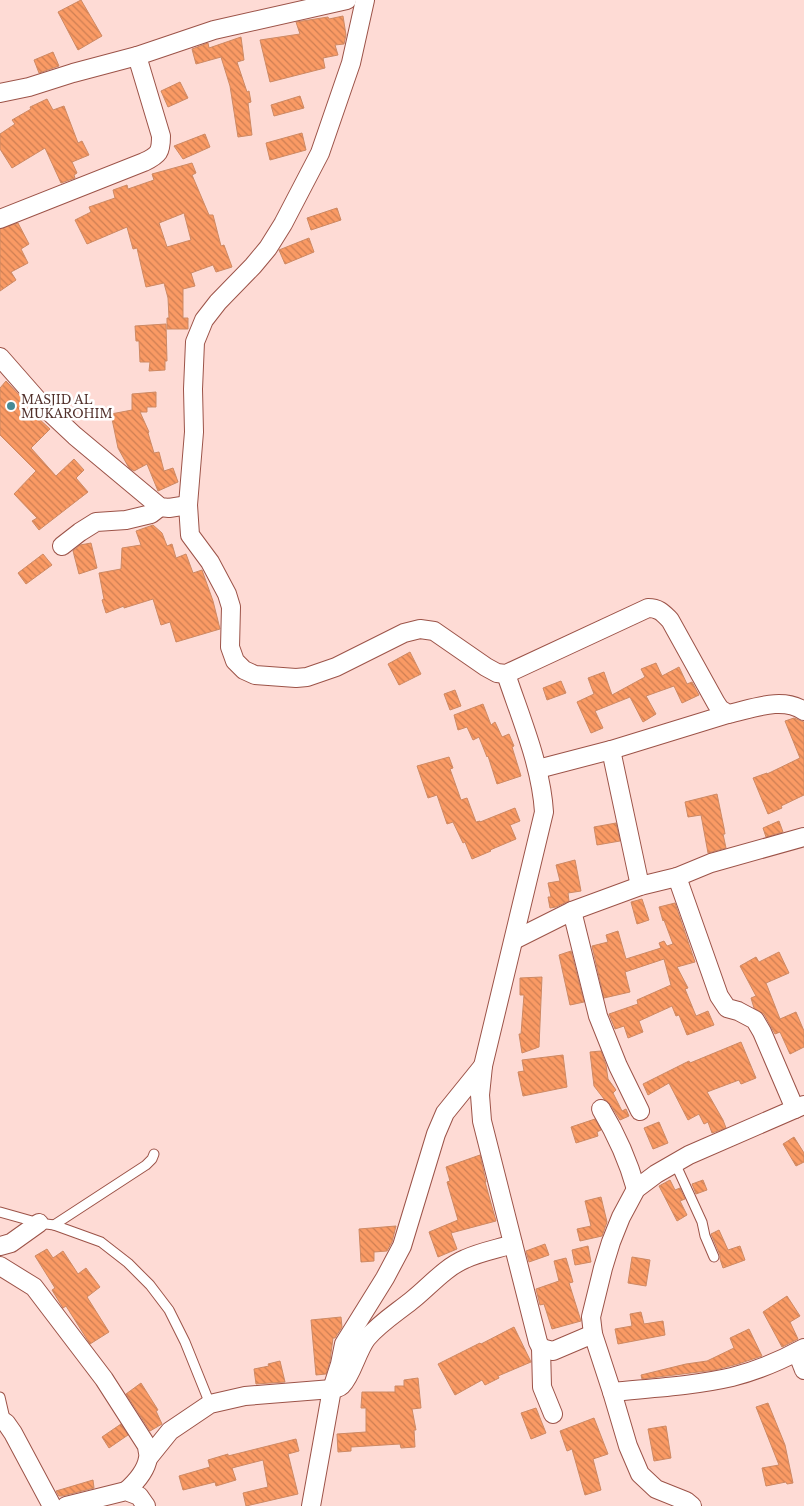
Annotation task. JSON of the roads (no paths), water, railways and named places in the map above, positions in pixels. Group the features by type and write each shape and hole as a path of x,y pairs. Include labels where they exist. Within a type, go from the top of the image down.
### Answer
{"street":[{"path":"0,93 137,56 214,30 347,0"},
{"path":"365,0 351,63 320,153 283,224 268,248 204,320 195,342 194,432 188,505 190,535 210,562 227,594 230,607 230,647 235,661 244,670 254,675 307,677 336,667 404,633 420,629 434,631 486,668 497,673 506,674 648,608 656,608 670,620 716,703 720,709 728,714"},
{"path":"0,219 156,156 161,147 160,136 137,56"},
{"path":"0,357 74,436 160,506 169,508 188,505"},
{"path":"62,546 96,522 126,520 151,514 160,506"},
{"path":"506,674 538,769 544,812 483,1066 480,1095 482,1121 541,1348 542,1387 553,1414"},
{"path":"538,769 611,750 728,714 786,704 804,711"},
{"path":"611,750 640,886"},
{"path":"514,940 572,911 640,886 677,877 710,863 804,837"},
{"path":"677,877 719,996 727,1008 738,1011 755,1020 800,1107 689,1155 636,1188 621,1217 603,1268 591,1317 593,1334 628,1446 640,1474 656,1489 686,1501 692,1506"},
{"path":"572,911 598,1016 618,1066 640,1111"},
{"path":"311,1506 332,1389 344,1344 385,1278 402,1246 436,1134 445,1113 483,1066"},
{"path":"601,1108 621,1145 636,1188"},
{"path":"0,1246 47,1224"},
{"path":"66,1506 126,1491 135,1482 149,1457 170,1431 210,1404 246,1396 332,1389 342,1385 366,1339 380,1324 450,1268 466,1258 513,1244"},
{"path":"0,1266 34,1287 104,1380 147,1446 149,1457"},
{"path":"541,1348 553,1350 593,1334"},
{"path":"612,1392 710,1381 734,1376 800,1350 804,1370"},
{"path":"3,1421 13,1433 52,1506"},
{"path":"126,1491 139,1496 146,1506"}],"lane":[{"path":"47,1224 146,1165 154,1154"},
{"path":"675,1163 702,1222 705,1236 714,1257"},
{"path":"0,1212 47,1224 100,1242 128,1263 150,1285 169,1310 185,1342 210,1404"},
{"path":"0,1397 3,1421"}],"place":[{"name":"MASJID AL MUKAROHIM","path":"11,406"}]}
